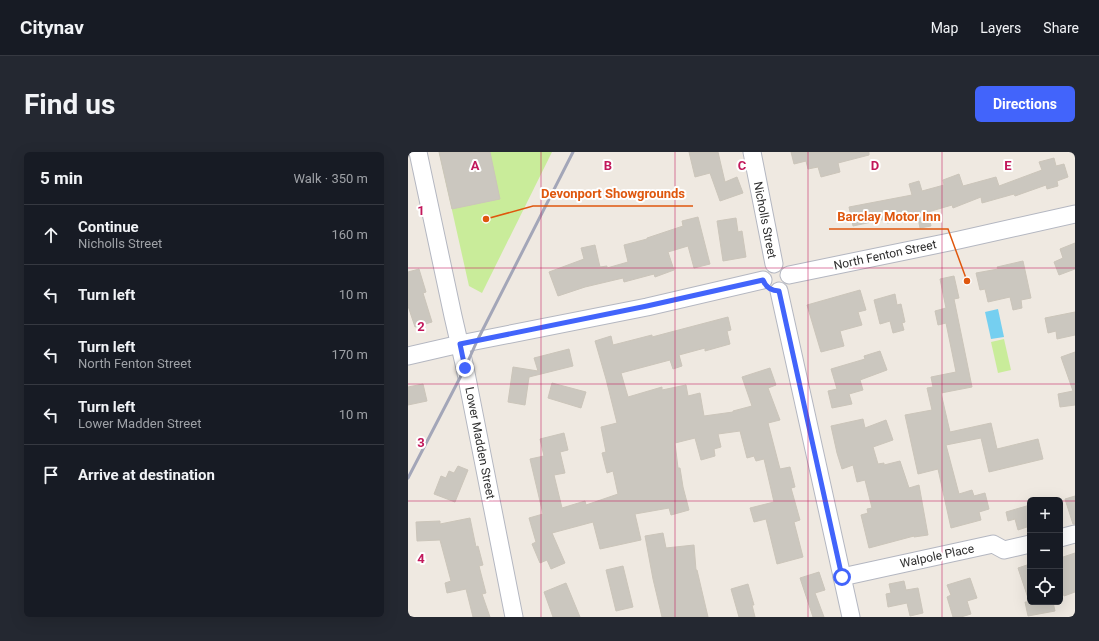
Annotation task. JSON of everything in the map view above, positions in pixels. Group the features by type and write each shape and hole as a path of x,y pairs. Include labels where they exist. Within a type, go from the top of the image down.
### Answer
{"street":[{"name":"Lower Madden Street","path":"418,152 465,368 514,617"},
{"name":"Nicholls Street","path":"752,152 774,264"},
{"name":"North Fenton Street","path":"789,275 955,241 1075,214"},
{"path":"774,264 784,267 789,275 787,285 779,291 770,290 765,285 763,280 765,270 774,264"},
{"path":"408,356 763,280"},
{"path":"779,291 851,617"},
{"path":"1063,537 1075,534"},
{"name":"Walpole Place","path":"842,577 993,544 1004,550 1027,545"}],"green space":[{"path":"439,152 552,152 482,293 469,286"},
{"path":"1004,339 1011,370 998,373 991,342"}],"water":[{"path":"998,309 1004,337 991,339 985,312"}],"building":[{"path":"439,152 490,152 500,199 452,209"},
{"path":"689,152 718,152 725,182 737,177 743,193 720,201 710,173 695,177"},
{"path":"791,152 869,152 869,155 838,163 840,172 821,177 818,167 808,169 806,161 794,164"},
{"path":"1054,158 1056,166 1064,164 1068,177 1057,181 1058,186 1047,189 1046,185 1015,196 1014,194 982,203 981,197 953,208 952,205 928,212 931,226 920,228 918,218 887,223 886,219 853,226 849,207 912,195 909,184 919,181 922,191 944,185 943,180 959,174 963,186 996,177 999,186 1042,170 1039,162"},
{"path":"698,217 710,264 694,268 688,246 668,252 674,270 655,277 654,274 624,282 623,278 585,287 558,296 549,272 584,259 581,248 595,245 600,267 607,266 607,268 628,262 624,245 647,239 683,226 682,221"},
{"path":"736,218 738,232 742,231 746,257 723,261 717,221"},
{"path":"1075,243 1075,269 1059,275 1054,262 1063,258 1060,249"},
{"path":"1023,261 1031,298 1021,300 1022,308 1013,310 1010,297 988,302 985,289 980,290 976,273 998,269 997,267"},
{"path":"419,269 426,292 423,293 432,322 415,327 408,306 408,272"},
{"path":"954,276 959,298 954,299 972,387 941,393 950,432 991,423 997,449 1038,439 1043,459 989,472 981,438 946,445 959,494 972,490 974,496 985,493 989,509 979,512 981,520 951,528 938,469 918,474 905,415 932,410 927,388 933,387 931,377 956,372 946,323 938,325 935,311 946,308 940,279"},
{"path":"860,290 866,310 858,312 862,325 840,331 844,346 821,352 807,305"},
{"path":"895,294 897,305 901,304 905,322 902,323 904,330 893,333 890,321 880,324 874,300"},
{"path":"1075,312 1075,335 1057,339 1056,331 1048,333 1045,318"},
{"path":"728,317 731,330 727,331 730,344 705,351 705,348 679,355 682,366 673,369 670,360 621,373 628,397 662,387 662,390 686,385 688,396 700,393 704,416 733,412 752,406 742,377 770,368 776,385 768,388 780,420 768,423 780,469 790,467 795,487 791,488 800,520 794,522 803,557 777,564 766,519 754,522 750,508 774,502 764,459 756,461 754,456 747,458 740,431 718,434 721,447 714,449 715,456 701,460 695,438 675,443 678,468 680,468 689,510 671,515 669,508 635,514 641,540 600,549 593,522 552,533 565,563 551,569 547,560 540,563 532,544 536,542 529,518 543,514 530,459 544,456 540,439 564,433 568,450 560,452 565,473 554,475 562,508 585,501 586,505 618,494 613,471 607,473 602,453 606,452 601,427 617,423 595,341 611,336 613,345 652,335 652,337"},
{"path":"569,349 573,366 529,377 525,405 508,402 513,367 538,371 534,358"},
{"path":"880,351 887,370 860,380 863,390 849,394 852,404 832,408 828,391 837,389 831,369 865,359 864,356"},
{"path":"1075,352 1075,405 1060,407 1058,394 1073,391 1061,357"},
{"path":"552,383 586,392 581,408 548,398"},
{"path":"423,384 427,401 408,405 408,387"},
{"path":"863,419 865,428 886,420 893,440 873,447 878,464 884,463 884,465 900,461 909,488 919,485 928,535 914,536 869,548 861,515 868,513 867,509 872,508 865,480 857,482 853,465 842,469 831,426"},
{"path":"458,466 468,470 455,502 434,494 441,476 446,478 449,471 454,473"},
{"path":"1075,496 1075,524 1073,524 1065,499"},
{"path":"1027,506 1027,527 1018,530 1015,519 1008,521 1006,512"},
{"path":"470,518 476,547 478,546 483,565 479,566 486,593 482,594 490,617 473,617 466,589 447,593 445,583 451,581 440,540 417,541 416,522 440,521 440,524"},
{"path":"663,533 666,548 694,545 696,570 708,617 662,617 645,536"},
{"path":"1075,553 1075,592 1064,596 1063,593 1063,557"},
{"path":"1027,565 1027,595 1018,568"},
{"path":"623,566 633,607 616,611 606,570"},
{"path":"819,572 825,590 815,593 824,617 813,617 800,578"},
{"path":"970,578 977,598 967,601 971,614 961,617 953,617 947,597 951,595 947,585"},
{"path":"904,581 906,590 918,588 923,613 910,616 907,603 888,607 886,594 891,593 889,584"},
{"path":"566,583 580,617 553,617 544,592"},
{"path":"748,584 754,605 752,605 755,617 739,617 731,589"},
{"path":"1025,602 1027,602 1027,605 1054,605 1055,611 1028,616"}],"railway":[{"path":"408,478 573,152"}],"place":[{"name":"Devonport Showgrounds","path":"486,219"},
{"name":"Barclay Motor Inn","path":"967,281"}],"route":[{"path":"465,368 460,344 647,306 763,280 765,285 770,290 779,291 842,577"}]}
